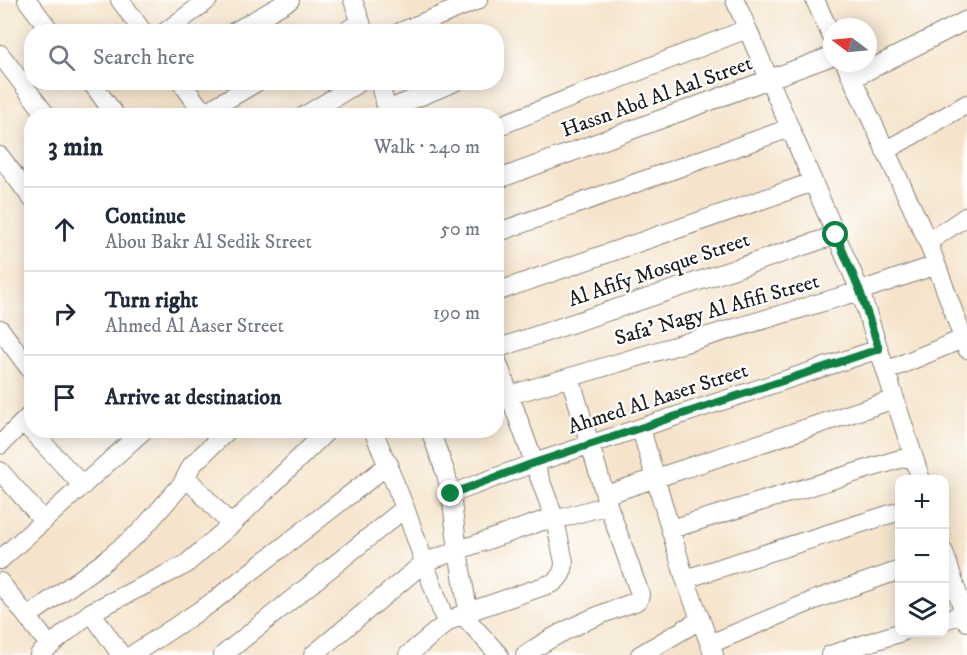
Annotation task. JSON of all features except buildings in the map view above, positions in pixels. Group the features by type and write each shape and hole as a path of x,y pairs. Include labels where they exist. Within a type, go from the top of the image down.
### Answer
{"street":[{"path":"27,0 45,24"},
{"path":"120,0 137,24"},
{"path":"176,24 208,0"},
{"path":"248,24 290,0"},
{"path":"353,0 362,24"},
{"path":"420,24 478,0"},
{"path":"735,0 860,291 919,475"},
{"path":"815,0 823,18"},
{"path":"877,58 967,20"},
{"path":"504,124 747,29"},
{"path":"0,54 24,86"},
{"name":"Hassn Abd Al Aal Street","path":"504,177 823,59"},
{"path":"850,72 928,242 966,342 886,371"},
{"path":"27,90 41,108"},
{"path":"97,90 110,108"},
{"path":"187,90 200,108"},
{"path":"215,108 244,90"},
{"path":"317,108 347,90"},
{"path":"381,90 387,108"},
{"path":"399,108 437,90"},
{"path":"885,151 967,104"},
{"path":"504,230 790,128"},
{"path":"0,156 24,188"},
{"path":"504,289 813,182"},
{"path":"928,242 967,216"},
{"name":"Al Afify Mosque Street","path":"504,354 836,235"},
{"name":"Safa' Nagy Al Afifi Street","path":"505,392 570,377 860,291 936,265"},
{"path":"0,329 24,361"},
{"name":"Ahmed Al Aaser Street","path":"451,494 534,463 879,349"},
{"path":"525,655 569,628 635,602 640,597 640,591 607,500 570,377"},
{"path":"408,655 446,623 465,612 553,583 564,568 555,520 505,392"},
{"path":"313,655 425,562 542,521 555,520 656,478 895,399"},
{"path":"0,445 24,421"},
{"path":"641,429 685,579 712,650 818,599 895,572"},
{"path":"43,438 83,486"},
{"path":"0,560 135,438"},
{"path":"27,617 101,564 141,531 182,484 192,465 220,438"},
{"path":"0,582 27,617 45,650 91,612 185,565 231,525 320,438"},
{"path":"377,438 389,464 446,623"},
{"path":"433,438 451,494 465,612 499,655"},
{"path":"671,529 913,455"},
{"path":"132,655 211,603 389,464"},
{"path":"0,471 44,521"},
{"path":"186,477 231,525"},
{"path":"223,655 405,508"},
{"path":"685,579 895,513"},
{"path":"949,562 963,594 966,618 949,620"},
{"path":"91,612 121,655"},
{"path":"640,655 700,620"},
{"path":"830,655 895,635"}],"route":[{"path":"451,494 534,463 879,349 860,291 836,235"}]}
